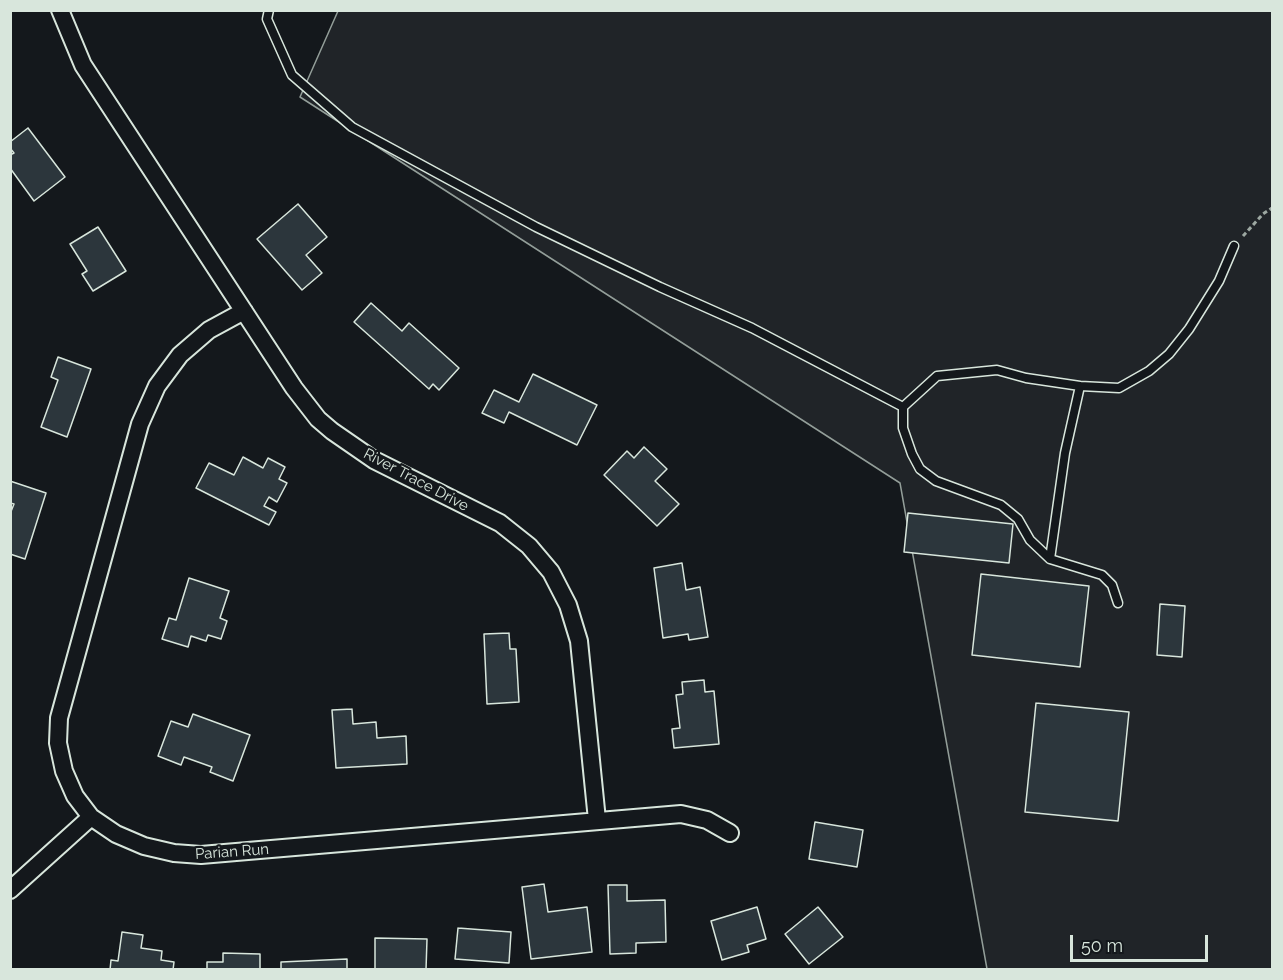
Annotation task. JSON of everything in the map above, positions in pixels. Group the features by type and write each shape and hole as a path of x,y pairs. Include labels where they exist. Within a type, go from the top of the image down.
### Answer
{"street":[{"name":"River Trace Drive","path":"60,10 83,66 294,388 318,419 374,460 500,523 529,546 551,572 568,605 579,641 597,820"},
{"name":"Parian Run","path":"244,311 209,330 180,355 157,386 140,424 59,718 58,743 64,771 75,796 90,817 116,834 144,846 174,853 201,855 681,814 707,820 730,834"},
{"path":"10,890 90,817"}],"lane":[{"path":"269,10 267,20 292,75 352,127 536,227 660,287 752,328 903,407"},
{"path":"1118,603 1112,585 1102,575 1050,559 1030,540 1018,519 1001,505 936,481 920,470 903,428 903,407 936,376 997,370 1026,378 1080,386 1119,388 1149,371 1169,354 1189,329 1219,281 1234,246"},
{"path":"1050,559 1065,453 1080,386"}],"path":[{"path":"1234,246 1263,214 1272,208"}],"shaded area":[{"path":"338,11 1272,11 1272,969 987,969 900,483 300,97"}],"building":[{"path":"28,128 65,177 34,201 10,168 10,155 14,153 10,148 10,142"},
{"path":"298,204 327,237 306,255 322,273 302,290 257,239"},
{"path":"98,227 126,271 93,291 82,274 87,271 70,244"},
{"path":"371,303 402,331 409,323 459,368 439,390 433,384 429,389 354,322"},
{"path":"58,357 91,369 67,437 41,427 58,380 51,377"},
{"path":"533,374 597,405 577,445 509,412 504,423 482,413 494,390 519,402"},
{"path":"644,447 667,469 655,481 679,504 657,526 604,475 627,451 634,458"},
{"path":"243,457 263,468 268,458 285,467 279,479 287,483 277,502 269,497 264,506 276,512 269,525 196,488 209,463 234,475"},
{"path":"10,481 46,493 25,559 10,554 10,514 14,504 10,503"},
{"path":"908,513 1013,524 1009,563 904,552"},
{"path":"682,563 686,590 700,587 708,637 689,640 688,634 663,638 654,568"},
{"path":"981,574 1089,586 1080,667 972,655"},
{"path":"189,578 229,591 220,618 227,621 221,639 208,635 206,641 191,636 188,647 162,639 169,618 176,620"},
{"path":"1160,604 1185,606 1182,657 1157,655"},
{"path":"509,633 510,649 516,649 519,702 487,704 484,634"},
{"path":"704,680 705,692 714,691 719,744 674,748 672,729 680,728 676,695 683,694 682,682"},
{"path":"1036,703 1129,712 1118,821 1025,812"},
{"path":"352,709 353,724 376,722 377,738 406,736 407,764 336,768 332,710"},
{"path":"193,714 250,735 233,781 210,772 212,767 184,757 181,765 158,756 171,721 188,727"},
{"path":"815,822 863,830 857,867 809,859"},
{"path":"544,884 548,912 587,907 592,952 531,959 522,887"},
{"path":"608,885 627,885 627,901 665,900 666,942 636,943 636,953 610,954"},
{"path":"757,907 766,939 747,945 749,952 722,960 711,921"},
{"path":"818,907 843,937 809,964 785,934"},
{"path":"458,928 511,932 509,963 455,959"},
{"path":"122,932 143,935 141,948 162,951 161,960 174,962 173,970 110,970 111,960 118,961"},
{"path":"375,938 427,939 426,970 375,970"},
{"path":"223,953 260,954 260,970 207,970 207,962 223,962"},
{"path":"347,959 347,970 281,970 281,962"}]}
